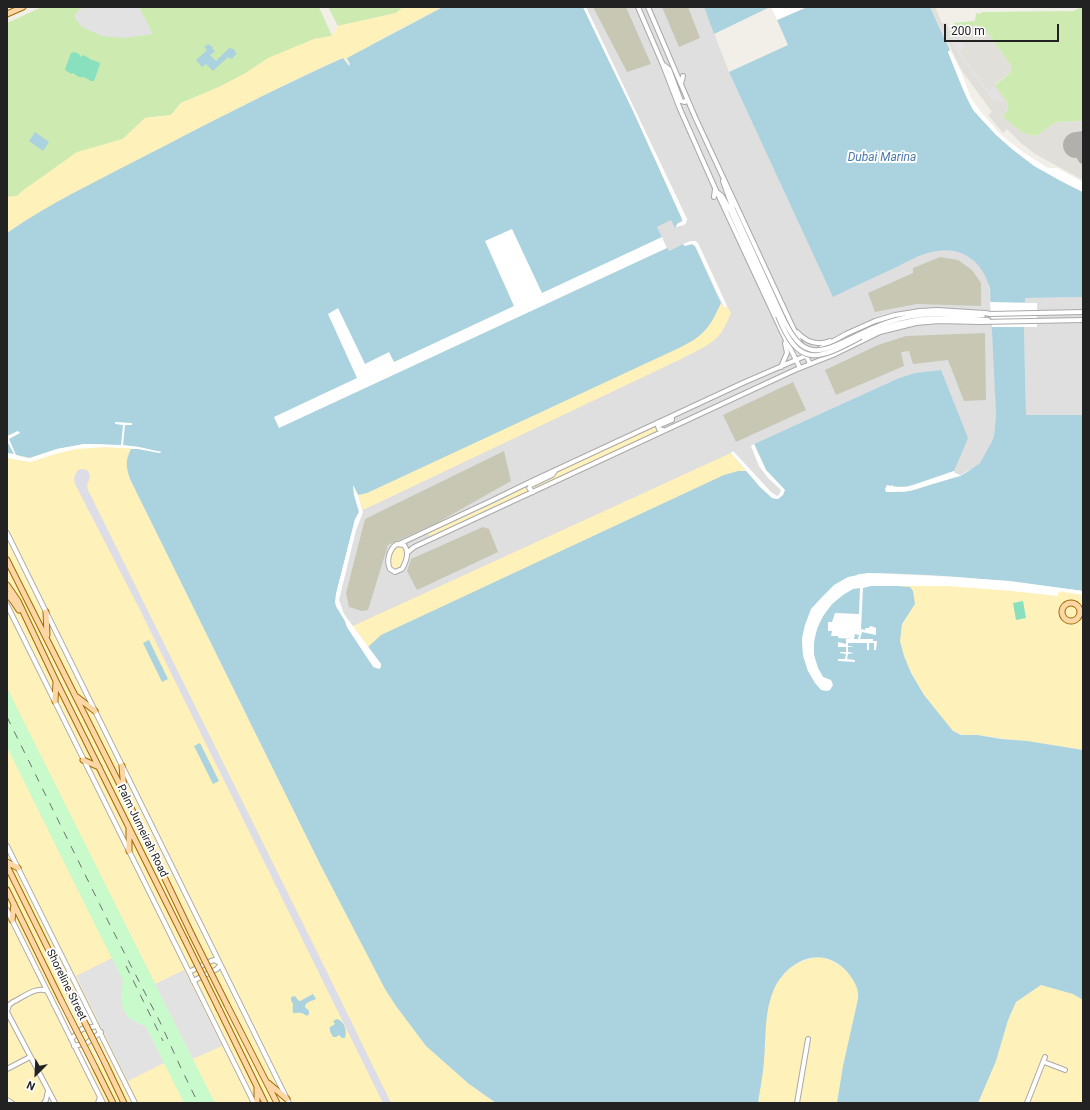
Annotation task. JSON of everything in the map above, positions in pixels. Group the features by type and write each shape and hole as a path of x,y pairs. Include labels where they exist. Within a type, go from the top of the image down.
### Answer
{"main road":[{"path":"8,14 14,7"},
{"path":"8,14 23,7"},
{"name":"Palm Jumeirah Road","path":"7,560 124,792 141,831 277,1103"},
{"name":"Palm Jumeirah Road","path":"7,585 18,601 56,681 265,1103"},
{"path":"7,594 16,604 31,630"},
{"path":"1069,602 1075,603 1081,608 1081,617 1074,621 1069,621 1064,617 1062,611 1064,606 1069,602"},
{"path":"46,612 47,638"},
{"path":"55,701 56,681"},
{"path":"75,695 95,712"},
{"path":"84,760 99,767"},
{"path":"122,766 124,792"},
{"path":"129,828 129,851"},
{"path":"7,862 18,868"},
{"name":"Shoreline Street","path":"7,866 124,1103"},
{"name":"Shoreline Street","path":"7,890 112,1103"},
{"path":"12,920 14,903"},
{"path":"265,1080 288,1101"},
{"path":"257,1085 257,1103"}],"street":[{"path":"638,7 664,65 680,109 716,190 759,284 800,368"},
{"path":"648,7 687,99 810,364"},
{"path":"664,65 669,69 681,101 685,102 687,99"},
{"path":"681,84 683,76"},
{"path":"724,178 723,183 731,204 780,316"},
{"path":"729,189 731,184"},
{"path":"714,197 716,190"},
{"path":"716,190 722,196 731,212 780,316 796,341 812,350 830,348 888,322 918,315 1083,312"},
{"path":"755,245 762,250"},
{"path":"753,280 759,284"},
{"path":"991,314 985,312 937,310 910,312 875,321 850,332 806,356 556,469 438,526 394,545 390,552 388,561 390,569 395,572 402,569 408,553 412,548 800,368 833,355 873,335 908,324 939,321 992,322 1083,320"},
{"path":"860,335 889,326 921,319 947,318 985,320 992,322"},
{"path":"794,328 801,336 813,342 821,343 836,340"},
{"path":"781,366 787,351 782,332"},
{"path":"665,430 658,430 657,427 672,420 672,417"},
{"path":"533,492 529,488 531,485 552,475 556,469"},
{"path":"546,486 553,487"},
{"path":"505,510 508,503"},
{"path":"429,540 426,534 438,526"},
{"path":"7,533 288,1101"},
{"path":"399,544 405,547 408,553"},
{"path":"7,604 254,1103"},
{"path":"7,846 136,1103"},
{"path":"7,910 103,1103"},
{"path":"189,972 211,961 215,960 220,963"},
{"path":"193,981 217,969 220,963"},
{"path":"47,991 42,989 38,990 11,1004 8,1007 7,1012 55,1103"},
{"path":"7,1020 12,1023"},
{"path":"71,1039 82,1029 97,1026"},
{"path":"74,1046 87,1043 101,1032"},
{"path":"797,1103 808,1039"},
{"path":"7,1069 30,1057"},
{"path":"1027,1103 1044,1060 1065,1070"},
{"path":"44,1103 48,1091"},
{"path":"98,1103 100,1097"},
{"path":"7,1100 12,1103"}],"shaded area":[{"path":"82,7 139,7 153,34 125,38 102,36 82,27 75,19 75,14"},
{"path":"583,7 704,7 729,72 924,250 957,249 977,260 991,281 988,283 992,304 1023,298 1083,297 1083,415 1026,415 1024,330 993,330 996,415 994,436 980,463 960,476 918,489 913,485 954,471 941,370 915,373 899,378 754,444 766,470 781,485 781,497 629,520 382,635 381,664 345,621 335,602 355,519 354,495 367,493 679,348 721,303 696,247 683,244 669,251 657,227 671,220 606,54"},
{"path":"593,7 626,7 651,64 627,72"},
{"path":"662,7 688,7 700,38 679,47"},
{"path":"930,7 935,7 942,23 947,23 949,30 977,25 985,29 1012,67 1010,73 995,84 1008,104 1007,111 1003,117 1023,133 1036,136 1056,122 1083,121 1083,180 1035,154 1007,129 1003,133 988,115 992,112 962,71"},
{"path":"957,37 958,39 961,37 966,47 960,51 988,90 993,86 1003,100 1000,102 998,100 994,103 958,54 951,40"},
{"path":"940,257 958,260 972,270 981,283 981,306 917,304 875,312 868,293 913,273 913,268"},
{"path":"985,333 986,400 964,401 948,360 913,364 909,351 901,352 904,366 836,395 825,370 878,345 906,336"},
{"path":"793,382 806,410 736,442 723,415"},
{"path":"504,451 511,481 435,524 388,545 368,610 362,611 349,607 346,593 365,519"},
{"path":"78,470 87,470 89,473 90,477 87,485 88,490 391,1103 383,1103 139,608 75,484 75,475"},
{"path":"483,527 489,529 498,552 417,590 407,571 411,559"},
{"path":"112,958 123,981 121,1001 124,1011 129,1018 146,1027 164,1063 128,1081 76,976"},
{"path":"184,970 222,1046 193,1059 155,984"}],"green space":[{"path":"42,7 319,7 332,36 314,39 219,87 181,103 171,115 145,118 123,139 106,144 25,189 17,196 7,197 7,23"},
{"path":"328,7 403,7 396,13 338,26"},
{"path":"1083,7 1083,121 1056,122 1036,136 1023,133 1003,117 1007,111 1008,104 995,85 1010,73 1012,67 985,29 979,30 976,25 953,35 949,28 954,26 954,23 975,21 976,13 979,14 982,12 1074,11"},
{"path":"74,52 79,54 81,57 83,55 100,63 94,81 66,71 65,69 71,53"},
{"path":"1023,601 1026,618 1016,620 1013,603"},
{"path":"7,688 215,1103 184,1103 146,1027 129,1018 124,1011 121,1001 123,981 7,747"}],"sand":[{"path":"403,7 443,7 381,39 348,59 339,59 180,138 23,222 7,233 7,197 17,196 77,152 123,139 145,118 171,115 181,103 219,87 244,74 268,58 314,39 332,36 338,26 396,13"},
{"path":"721,303 724,307 727,306 731,313 721,333 713,341 702,348 363,510 358,495 367,493 694,340 710,323"},
{"path":"664,423 663,429 532,490 532,487 552,477 561,470"},
{"path":"71,446 139,447 130,479 321,866 385,989 426,1046 469,1084 496,1103 7,1103 7,453 18,455"},
{"path":"731,453 746,471 724,475 382,635 368,647 353,626"},
{"path":"529,485 529,491 431,536 428,535 429,533 501,500"},
{"path":"398,545 404,547 406,551 402,568 395,570 392,569 389,563 393,551"},
{"path":"848,577 1083,591 1083,750 1044,743 978,735 962,735 952,729 933,708 915,679 900,642 904,622 915,603"},
{"path":"822,957 836,963 848,972 856,984 858,991 858,999 843,1066 837,1103 758,1103 764,1066 766,1015 774,988 786,972 793,967 801,962"},
{"path":"1041,985 1073,994 1083,1000 1083,1103 978,1103 996,1061 1008,1020 1016,1002"}],"water":[{"name":"Dubai Marina","path":"443,7 583,7 634,113 682,219 675,228 671,220 657,227 669,251 683,244 694,244 721,303 705,330 688,344 367,493 358,495 353,485 359,512 355,520 336,594 336,606 347,627 374,668 381,664 368,647 381,635 724,475 738,471 746,471 772,498 778,499 783,488 766,470 754,444 899,378 915,373 941,370 968,438 954,471 931,480 905,487 891,485 890,492 904,492 918,489 967,472 980,463 994,436 996,415 990,289 987,280 978,265 964,254 947,250 937,251 918,256 833,297 729,72 788,45 777,20 807,7 930,7 950,50 948,52 962,88 978,115 1009,146 1032,164 1083,192 1083,297 1025,298 1024,330 1026,415 1083,415 1083,591 947,576 893,573 858,574 805,625 802,639 803,655 808,671 825,679 818,668 814,655 814,642 823,616 831,605 841,595 859,587 881,585 910,587 913,591 915,604 902,624 900,641 904,656 911,673 924,695 953,731 961,735 977,735 1027,741 1083,750 1083,1000 1073,994 1041,985 1016,1002 1008,1020 996,1061 978,1103 837,1103 843,1066 858,999 858,992 849,974 840,965 829,959 819,957 798,963 789,969 774,989 768,1007 764,1066 758,1103 496,1103 469,1084 426,1046 385,989 321,866 130,479 127,460 131,449 138,449 139,447 84,444 57,449 30,458 7,453 7,233 39,212 72,194 266,94 343,58 349,66 350,64 347,58"},
{"path":"704,7 770,7 714,34"},
{"path":"208,44 213,47 212,48 215,51 210,55 216,61 229,48 234,49 237,53 232,59 228,57 213,71 206,64 202,67 196,60 207,50 204,47"},
{"path":"35,132 49,142 43,151 29,141"},
{"path":"149,640 168,679 162,682 143,643"},
{"path":"200,743 219,781 213,784 194,746"},
{"path":"313,994 316,999 305,1005 309,1011 307,1016 302,1013 293,1012 291,997 295,996 300,1001"},
{"path":"337,1019 342,1022 345,1027 345,1038 342,1038 339,1035 333,1037 330,1032 330,1027 335,1024 333,1021"}],"pier":[{"path":"583,7 586,7 687,219 684,225 676,227 677,224 683,221 634,113"},
{"path":"771,7 807,7 777,20"},
{"path":"950,50 961,72 971,98 1001,135 1024,153 1048,168 1057,168 1083,182 1083,192 1034,166 996,135 973,110 948,52"},
{"path":"512,229 542,293 662,237 667,248 279,428 274,417 357,378 328,314 338,308 365,364 389,352 394,362 514,306 485,241"},
{"path":"691,241 698,243 727,306 726,307 724,307 716,291 696,247 692,244 685,246 683,244"},
{"path":"990,302 1037,303 1037,327 992,327"},
{"path":"115,422 132,423 132,425 125,425 123,445 162,452 159,453 138,449 105,447 76,449 30,462 7,458 7,453 14,454 7,441 7,436 18,431 20,433 9,439 16,455 27,458 57,449 84,444 121,445 123,425 115,424"},
{"path":"754,444 766,470 785,490 783,495 778,499 772,498 760,487 731,453 733,451 771,492 777,496 781,490 768,478 759,466 751,446"},
{"path":"972,469 960,476 909,491 886,492 885,489 887,485 907,487 954,471 960,475"},
{"path":"353,485 358,495 363,512 356,530 339,600 344,614 381,664 379,669 374,667 370,662 347,627 335,602 355,519 359,512"},
{"path":"868,573 953,577 1010,581 1083,591 1083,595 1062,591 1058,593 1058,596 949,586 871,586 863,588 861,629 865,630 865,628 869,628 870,626 874,627 876,628 876,635 862,632 860,639 873,639 873,641 877,641 876,650 874,650 874,643 869,643 869,650 867,650 867,643 848,643 848,646 854,647 848,647 848,652 854,653 848,654 847,659 855,660 855,662 838,661 838,659 845,659 846,654 840,652 846,652 846,647 838,647 838,642 846,644 846,639 854,639 831,636 832,631 828,631 828,622 832,622 835,613 859,614 860,588 853,589 832,604 823,616 817,628 814,641 814,655 818,668 823,677 831,680 833,685 830,690 821,690 808,671 803,655 802,639 805,625 811,609 834,585 848,577","holes":["855,634 859,635 858,639 854,639"]},
{"path":"77,992 91,1021 103,1039 99,1043 109,1061 101,1065 67,997"},
{"path":"65,998 98,1065 90,1069 57,1002"}],"taxiway":[{"path":"1083,145 1079,151 1083,159"}],"runway":[{"path":"1076,145 1083,144"}],"railway":[{"path":"7,717 111,927 160,1022 198,1103"},
{"path":"126,966 163,1041"}]}
